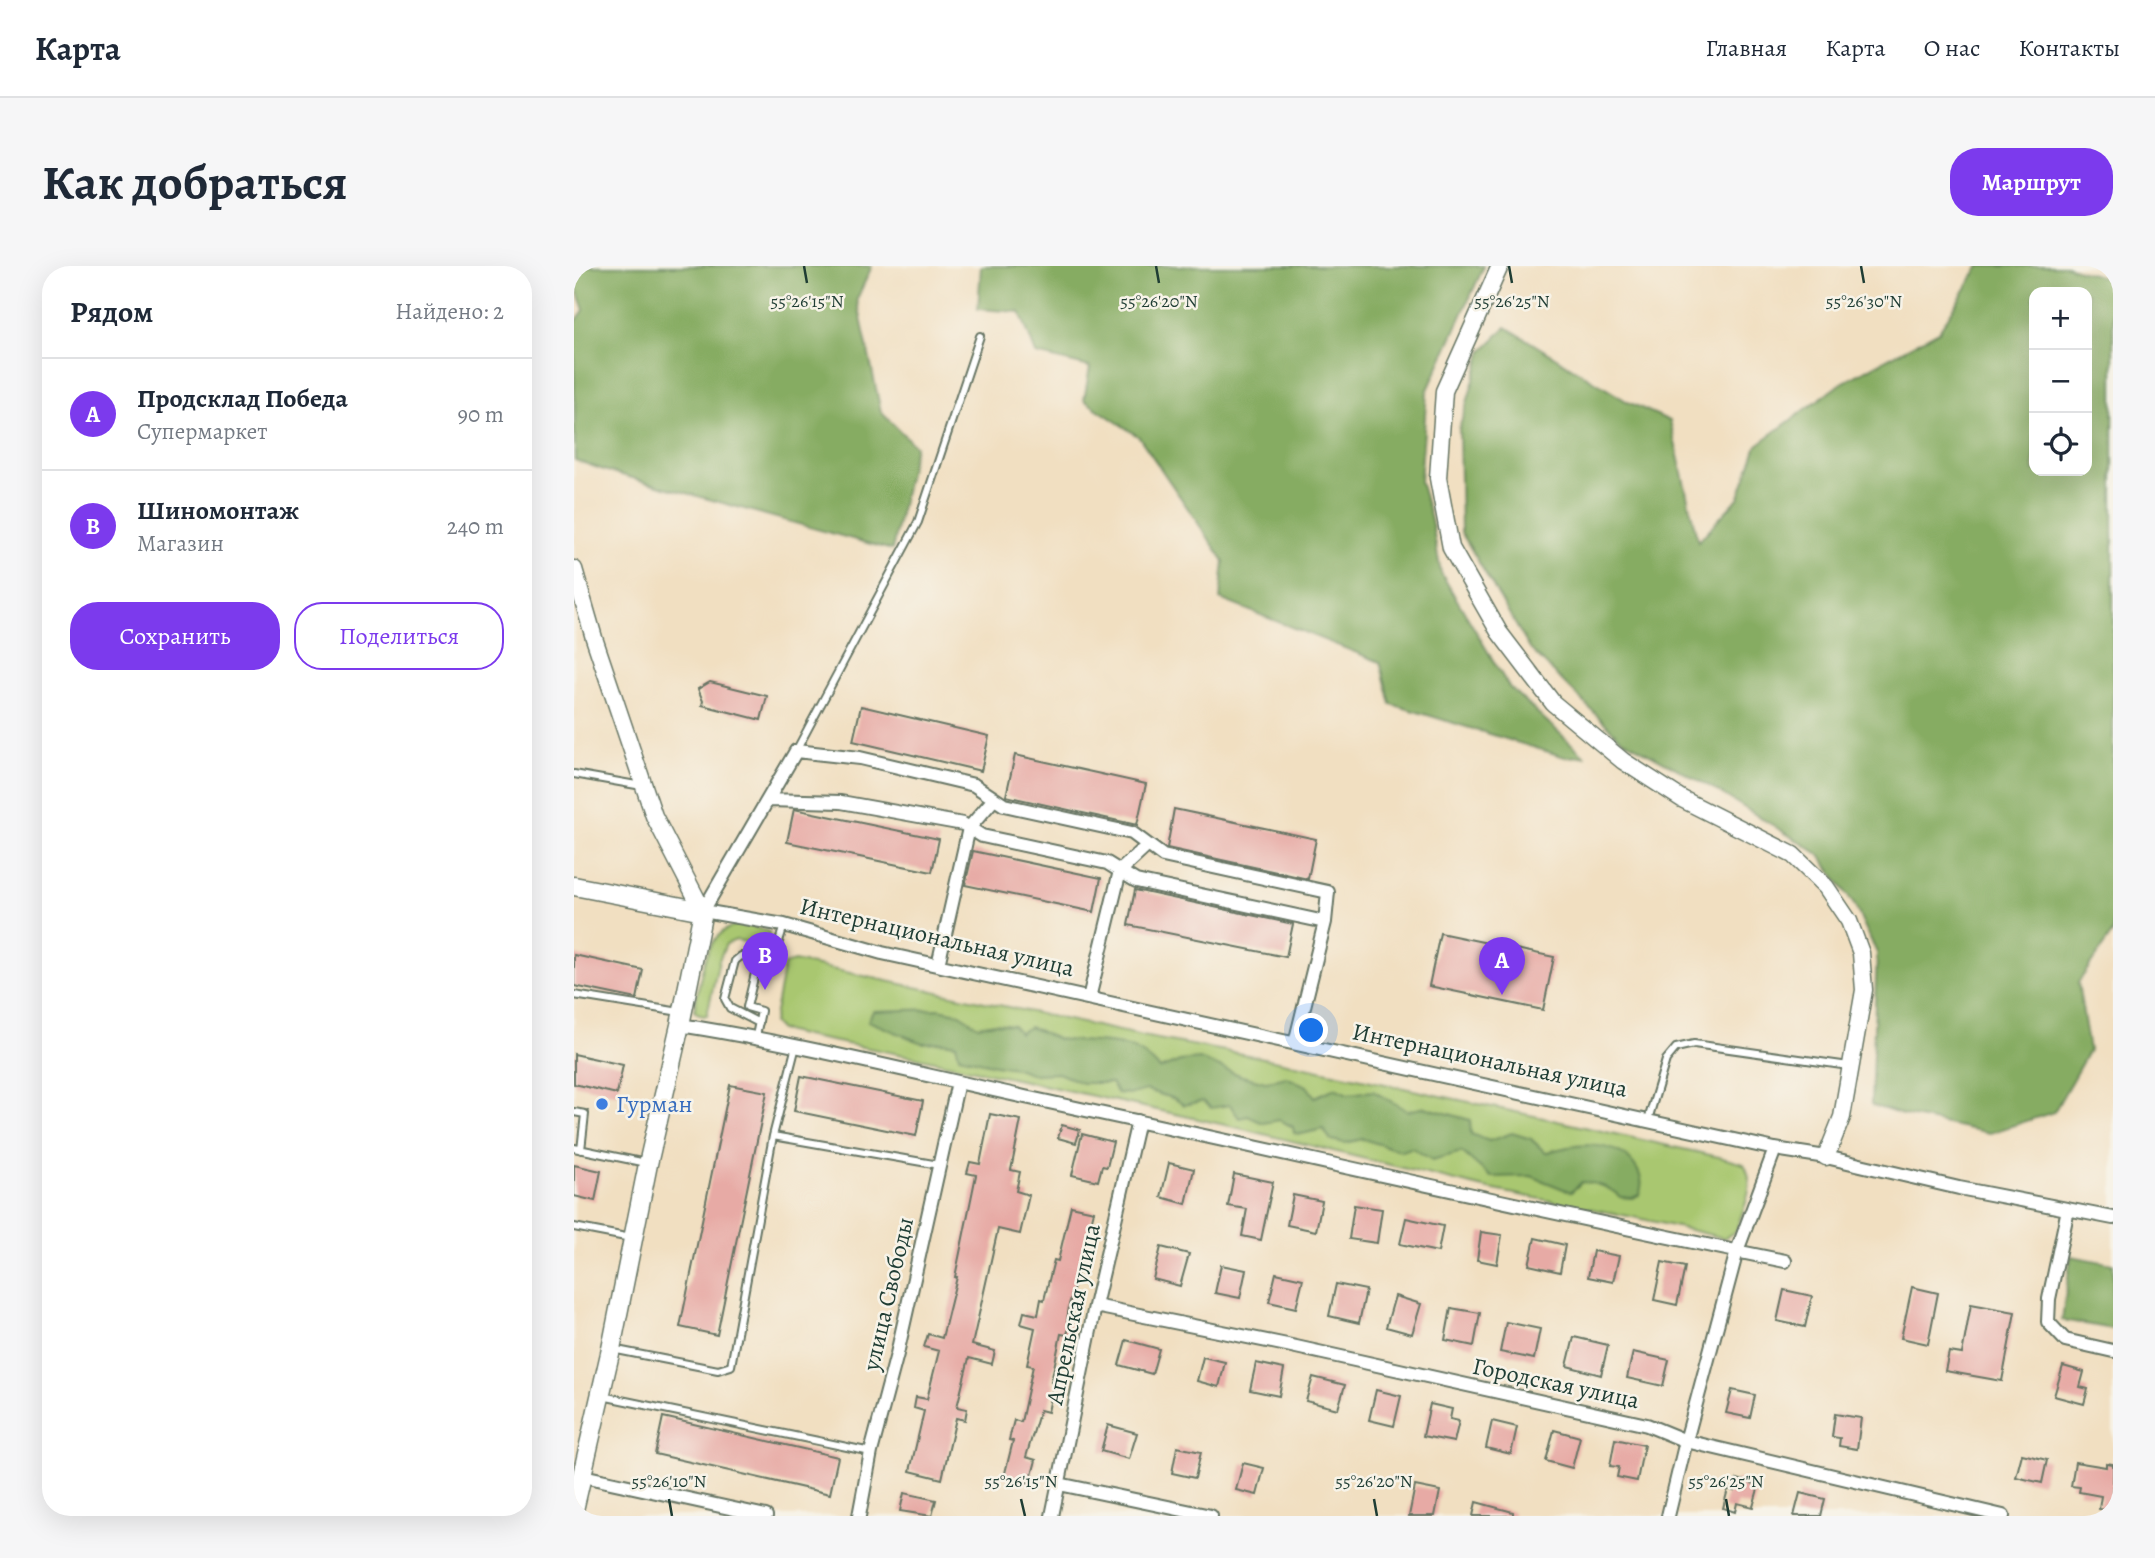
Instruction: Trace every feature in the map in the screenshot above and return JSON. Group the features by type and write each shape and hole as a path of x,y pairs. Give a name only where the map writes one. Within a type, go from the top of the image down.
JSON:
{"main road":[{"name":"Интернациональная улица","path":"574,886 703,911"},
{"path":"574,1510 611,1349 632,1238 703,911"}],"street":[{"path":"1500,266 1444,391 1438,478 1451,548 1499,632 1553,702 1622,761 1682,799 1793,855 1826,887 1849,921 1861,953 1864,990 1842,1117 1826,1157"},
{"path":"574,569 594,638 654,816 703,911"},
{"path":"703,911 796,751 860,758 974,785 1004,805 1132,832 1163,856 1328,891 1325,922 1295,1043"},
{"path":"938,965 969,828 994,799"},
{"path":"768,800 841,802 963,824 982,836 1107,863 1136,881 1325,922"},
{"path":"1089,998 1120,871 1149,845"},
{"name":"Интернациональная улица","path":"703,911 784,925 882,953 1775,1149 1826,1157 1959,1188 2113,1218"},
{"path":"681,1018 958,1082 1786,1261"},
{"name":"улица Свободы","path":"859,1516 871,1452 900,1340 958,1082"},
{"name":"Апрельская улица","path":"1052,1516 1095,1306 1138,1121"},
{"path":"1668,1516 1685,1441 1737,1251 1775,1149"},
{"path":"2068,1209 2049,1299 2048,1322 2064,1340 2113,1351"},
{"name":"Городская улица","path":"1095,1306 1287,1345 1647,1425 1685,1441 2003,1516"},
{"path":"583,1476 766,1516"},
{"path":"1059,1483 1211,1516"}],"lane":[{"path":"796,751 918,522 980,336"},
{"path":"574,774 644,787"},
{"path":"756,1036 761,1012 747,1007 756,969 770,971 784,925"},
{"path":"759,1023 730,1008 725,999 735,961 741,956 774,961"},
{"path":"574,995 681,1018"},
{"path":"611,1349 718,1370 731,1366 773,1136 796,1044"},
{"path":"1648,1120 1666,1060 1676,1048 1694,1044 1851,1066"},
{"path":"574,1112 585,1114 578,1149 648,1164"},
{"path":"773,1136 939,1166"},
{"path":"574,1227 632,1238"},
{"path":"600,1395 871,1452"}],"green space":[{"path":"574,266 872,266 857,299 881,412 915,446 892,550 575,460 574,324 584,310 574,282"},
{"path":"981,266 1484,266 1427,392 1420,481 1431,519 1441,573 1509,687 1585,756 1565,757 1391,704 1380,662 1220,599 1224,561 1139,437 1084,400 1090,367 1036,354 1020,312 978,309"},
{"path":"1980,266 2066,266 2113,280 2113,932 2078,983 2089,1050 2054,1112 1990,1133 1903,1115 1871,1105 1877,953 1855,906 1819,854 1711,787 1620,738 1530,649 1461,532 1459,429 1483,350 1506,327 1628,402 1670,421 1698,542 1739,497 1757,445 1840,384 1939,331"},
{"path":"743,923 769,932 770,940 766,946 736,940 726,944 719,960 707,1015 703,1016 694,1011 702,970 711,945 729,928"},
{"path":"794,961 1152,1038 1259,1057 1719,1157 1744,1164 1748,1172 1748,1197 1736,1231 1724,1238 1484,1188 1239,1128 780,1030 773,1023 784,965"},
{"path":"939,1009 958,1013 978,1026 995,1023 1013,1025 1019,1033 1029,1027 1059,1039 1125,1046 1148,1058 1160,1069 1180,1061 1200,1059 1242,1076 1266,1082 1286,1077 1307,1086 1315,1097 1335,1088 1348,1094 1373,1091 1408,1111 1425,1107 1470,1120 1471,1134 1489,1141 1512,1133 1531,1139 1546,1153 1582,1145 1608,1148 1629,1159 1637,1169 1641,1182 1639,1195 1632,1198 1620,1197 1607,1188 1592,1183 1582,1182 1571,1192 1531,1176 1491,1177 1462,1152 1432,1160 1412,1148 1401,1151 1363,1139 1345,1143 1331,1140 1323,1129 1294,1133 1293,1127 1280,1120 1263,1123 1248,1116 1239,1118 1230,1105 1211,1108 1203,1101 1184,1105 1175,1099 1146,1090 1132,1094 1117,1093 1111,1083 1082,1083 1058,1073 1033,1074 959,1056 956,1044 922,1043 868,1021 873,1011"},
{"path":"2071,1256 2113,1264 2113,1329 2062,1320"}],"building":[{"path":"710,682 767,696 761,720 702,705 698,689"},
{"path":"861,706 989,736 981,771 853,741"},
{"path":"1015,755 1146,784 1137,825 1006,796"},
{"path":"794,809 939,839 932,872 787,842"},
{"path":"1174,809 1316,839 1308,879 1167,848"},
{"path":"973,851 1101,878 1094,912 965,885"},
{"path":"1135,890 1293,924 1286,957 1128,925"},
{"path":"1440,933 1554,957 1543,1010 1429,986"},
{"path":"574,955 643,970 637,999 574,986"},
{"path":"574,1054 623,1065 617,1094 574,1084"},
{"path":"801,1076 923,1101 916,1136 794,1111"},
{"path":"730,1085 767,1092 717,1335 680,1327"},
{"path":"990,1114 1021,1120 1011,1170 1020,1172 1016,1191 1029,1195 1020,1234 998,1229 972,1345 995,1351 992,1364 969,1358 957,1407 967,1409 965,1420 956,1418 942,1479 910,1471 924,1411 914,1408 916,1397 927,1399 939,1351 924,1347 928,1334 942,1338 957,1277 976,1175 967,1173 970,1162 980,1164"},
{"path":"1062,1125 1080,1130 1076,1143 1058,1138"},
{"path":"1082,1134 1113,1142 1107,1167 1102,1166 1098,1181 1072,1175"},
{"path":"1169,1163 1194,1169 1186,1204 1161,1197"},
{"path":"574,1165 601,1171 595,1201 574,1196"},
{"path":"1234,1174 1273,1182 1261,1240 1242,1236 1247,1209 1228,1206"},
{"path":"1293,1195 1322,1201 1316,1231 1287,1225"},
{"path":"1354,1205 1382,1209 1377,1243 1349,1239"},
{"path":"1071,1206 1094,1211 1069,1305 1067,1322 1070,1322 1067,1335 1061,1334 1048,1412 1040,1410 1026,1457 1036,1460 1030,1483 1004,1477 1013,1441 1009,1440 1014,1420 1021,1422 1033,1366 1027,1365 1035,1328 1021,1324 1024,1312 1038,1315 1054,1260 1058,1261"},
{"path":"1406,1218 1443,1226 1438,1252 1400,1244"},
{"path":"1481,1232 1502,1235 1497,1264 1477,1260"},
{"path":"1535,1238 1565,1245 1560,1272 1529,1265"},
{"path":"1161,1247 1189,1254 1180,1286 1153,1279"},
{"path":"1593,1251 1619,1256 1613,1282 1588,1277"},
{"path":"1662,1262 1685,1267 1677,1305 1654,1300"},
{"path":"1221,1265 1246,1270 1240,1298 1215,1293"},
{"path":"1276,1273 1303,1279 1296,1308 1269,1302"},
{"path":"1336,1284 1366,1290 1359,1323 1329,1316"},
{"path":"1912,1287 1938,1293 1928,1344 1901,1338"},
{"path":"1784,1290 1812,1296 1805,1327 1777,1321"},
{"path":"1395,1296 1421,1304 1412,1334 1386,1327"},
{"path":"1971,1304 2015,1312 2002,1381 1945,1371 1949,1352 1962,1354"},
{"path":"1451,1308 1480,1313 1474,1346 1445,1340"},
{"path":"1506,1322 1540,1329 1534,1359 1500,1352"},
{"path":"1574,1337 1608,1345 1601,1375 1567,1366"},
{"path":"1126,1340 1159,1349 1152,1374 1119,1365"},
{"path":"1633,1352 1669,1360 1663,1386 1627,1378"},
{"path":"1203,1357 1225,1362 1219,1387 1197,1381"},
{"path":"1256,1363 1284,1369 1279,1396 1250,1390"},
{"path":"2063,1366 2084,1372 2080,1387 2088,1389 2084,1404 2054,1396"},
{"path":"1313,1377 1345,1385 1338,1409 1306,1401"},
{"path":"1376,1390 1401,1396 1394,1426 1369,1420"},
{"path":"1732,1390 1755,1395 1750,1418 1726,1413"},
{"path":"1430,1404 1452,1409 1450,1419 1459,1421 1454,1442 1423,1436"},
{"path":"1835,1414 1861,1418 1857,1449 1839,1446 1840,1438 1832,1437"},
{"path":"663,1417 838,1457 830,1494 655,1454"},
{"path":"1492,1421 1517,1427 1511,1454 1486,1448"},
{"path":"1108,1425 1137,1433 1129,1459 1101,1451"},
{"path":"1554,1430 1580,1437 1572,1468 1546,1461"},
{"path":"1615,1439 1644,1445 1637,1481 1617,1477 1619,1467 1610,1466"},
{"path":"1177,1447 1201,1452 1195,1478 1172,1473"},
{"path":"2022,1454 2047,1460 2042,1483 2016,1477"},
{"path":"2075,1462 2106,1467 2106,1463 2113,1464 2113,1511 2099,1509 2101,1496 2079,1492 2080,1487 2071,1486"},
{"path":"1243,1463 1264,1468 1257,1495 1236,1490"},
{"path":"1737,1479 1759,1485 1753,1507 1737,1503 1735,1512 1723,1508 1728,1489 1734,1491"},
{"path":"1415,1486 1440,1491 1435,1516 1409,1516"},
{"path":"904,1493 936,1500 932,1516 900,1511"},
{"path":"1800,1493 1825,1499 1821,1516 1794,1516"},
{"path":"1476,1502 1513,1512 1513,1516 1473,1516"}],"place":[{"name":"Шиномонтаж","path":"765,990"},
{"name":"Продсклад Победа","path":"1502,995"},
{"name":"Гурман","path":"602,1104"}]}
